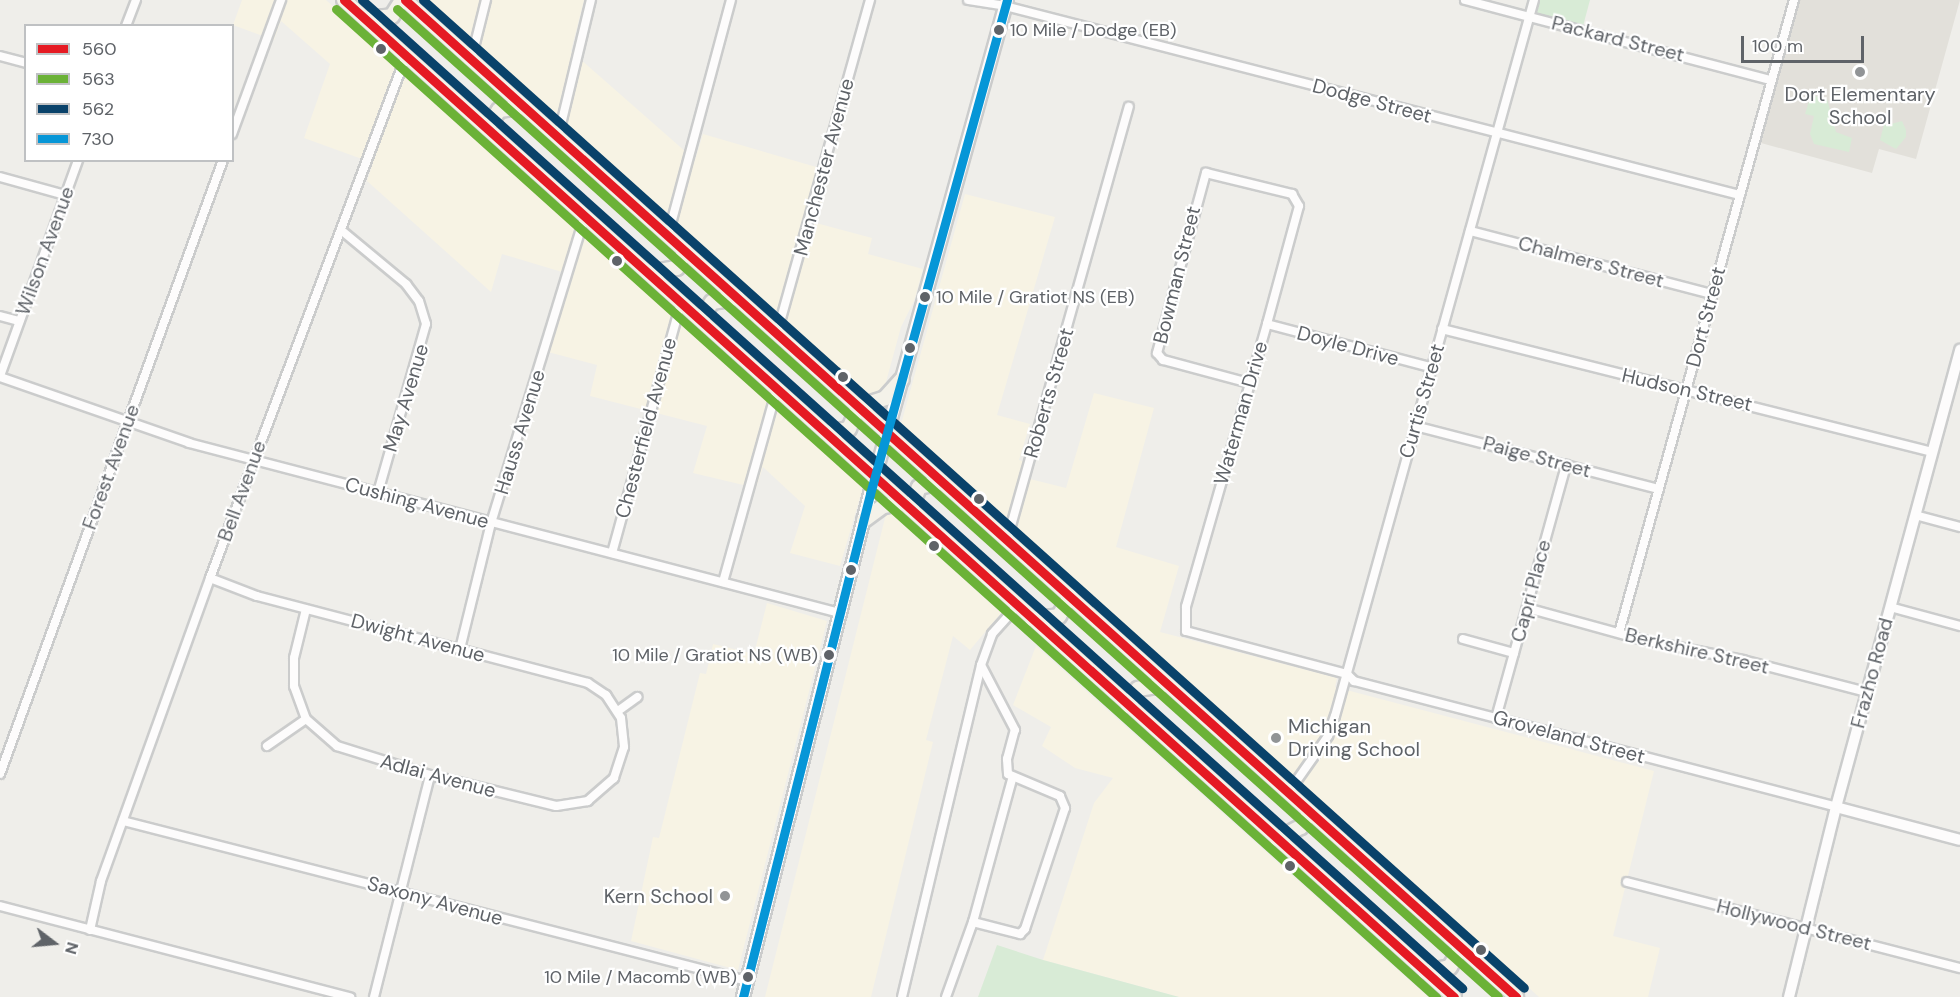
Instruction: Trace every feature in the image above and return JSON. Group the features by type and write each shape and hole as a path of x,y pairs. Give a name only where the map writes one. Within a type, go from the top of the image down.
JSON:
{"main road":[{"path":"344,0 1454,997"},
{"path":"365,19 392,16 404,0 1516,997"},
{"path":"743,997 875,477 1006,3"},
{"path":"487,128 499,110 525,107"},
{"path":"648,273 677,268 685,251"},
{"path":"701,320 712,302 738,298"},
{"path":"858,406 885,398 902,379"},
{"path":"826,433 849,429 858,406"},
{"path":"907,506 919,488 942,482"},
{"path":"864,520 883,506 907,506"},
{"path":"1032,619 1059,616 1070,596"},
{"path":"1128,706 1138,689 1168,684"},
{"path":"1277,839 1301,827 1310,812"},
{"path":"1425,972 1450,967 1461,947"}],"street":[{"path":"127,24 136,0"},
{"path":"234,129 281,0"},
{"path":"471,60 486,0"},
{"path":"558,137 591,0"},
{"path":"668,235 731,0"},
{"name":"Manchester Avenue","path":"777,333 870,0"},
{"name":"Dodge Street","path":"968,0 1006,3 1497,134 1740,195"},
{"name":"Packard Street","path":"1465,0 1772,80"},
{"name":"Curtis Street","path":"1288,793 1328,736 1534,0"},
{"name":"Dort Street","path":"1619,633 1794,0"},
{"path":"0,56 24,62"},
{"name":"Bell Avenue","path":"90,930 101,881 210,578 406,56"},
{"name":"Roberts Street","path":"1007,540 1129,107"},
{"name":"Wilson Avenue","path":"0,376 77,162"},
{"name":"Forest Avenue","path":"0,774 222,162"},
{"name":"Bowman Street","path":"1249,383 1163,360 1157,350 1206,172 1292,194 1297,200"},
{"path":"0,177 65,195"},
{"name":"Waterman Drive","path":"1183,627 1297,214 1297,200"},
{"name":"Hauss Avenue","path":"460,649 491,524 585,216"},
{"name":"May Avenue","path":"341,230 406,284 419,301 426,324 378,492"},
{"name":"Chalmers Street","path":"1470,231 1712,294"},
{"name":"Chesterfield Avenue","path":"612,553 681,302"},
{"path":"0,316 19,321"},
{"name":"Doyle Drive","path":"1267,324 1430,367"},
{"name":"Hudson Street","path":"1442,329 1673,389 1686,388 1932,452"},
{"name":"Frazho Road","path":"1790,997 1836,807 1932,452 1956,380 1960,350"},
{"name":"Cushing Avenue","path":"0,376 189,443 491,524 840,613"},
{"path":"723,582 777,388"},
{"name":"Paige Street","path":"1414,426 1659,489"},
{"name":"Capri Place","path":"1496,718 1566,465"},
{"path":"1916,515 1960,526"},
{"name":"Dwight Avenue","path":"210,578 306,609 588,683 606,695 618,711"},
{"path":"902,997 981,665 992,634 1017,606"},
{"path":"1890,607 1960,626"},
{"name":"Berkshire Street","path":"1527,608 1619,633 1867,692"},
{"name":"Adlai Avenue","path":"306,609 292,667 295,692 306,719 319,734 337,746 430,775 549,805 584,803 604,790 621,764 624,732 618,711"},
{"name":"Groveland Street","path":"1183,627 1192,634 1347,674 1354,681 1960,840"},
{"path":"1463,639 1514,653"},
{"path":"946,997 973,922 1012,779 1007,759 1015,730 981,665"},
{"path":"618,711 638,697"},
{"path":"267,746 306,719"},
{"path":"374,997 430,775"},
{"path":"973,922 1020,933 1025,929 1065,807 1060,796 1012,779"},
{"name":"Saxony Avenue","path":"123,821 747,981"},
{"name":"Hollywood Street","path":"1628,882 1960,968"},
{"path":"0,906 350,997"}],"shaded area":[{"path":"242,0 326,0 856,475 863,487 840,566 790,553 805,506 763,467 756,488 693,473 707,426 590,396 597,365 548,352 572,275 502,254 491,292 367,181 373,163 304,138 330,64 281,21 274,40 233,24"},
{"path":"420,0 584,0 571,51 695,160 703,134 830,171 816,223 872,238 868,254 923,269 914,301 901,327 883,393 863,398"},
{"name":"Dort Elementary School","path":"1799,0 1960,0 1916,159 1879,149 1872,173 1761,143"},
{"path":"965,194 1055,217 997,415 1030,424 1019,460 1034,464 1030,479 1066,488 1094,393 1154,408 1116,547 1179,566 1160,632 1337,678 1335,687 1654,771 1613,936 1660,948 1648,997 1539,997 901,424"},
{"path":"887,510 1001,613 970,650 953,636 926,740 933,742 871,997 765,997"},
{"path":"767,603 827,621 738,970 631,941 653,837 659,838 700,673 706,674 713,644 754,654"},
{"path":"1036,646 1428,997 1179,997 1043,960 1094,803 1113,778 1075,768 1042,746 1051,727 1013,705"}],"green space":[{"path":"1539,0 1590,0 1583,26 1536,13"},
{"path":"1811,95 1827,99 1836,132 1852,138 1849,152 1814,144 1810,134 1814,116 1805,114"},
{"path":"1885,121 1891,124 1902,121 1906,130 1906,137 1896,149 1880,140"},
{"path":"997,945 1043,960 1179,997 978,997"}],"transit line":[{"name":"560","path":"344,0 1454,997"},
{"name":"562","path":"362,0 1462,988"},
{"name":"560","path":"405,0 1516,997"},
{"name":"562","path":"423,0 1524,988"},
{"name":"730","path":"743,997 870,494 1007,0"},
{"name":"563","path":"336,9 1436,997"},
{"name":"563","path":"397,9 1498,997"}],"place":[{"name":"10 Mile / Dodge (EB)","path":"999,30"},
{"name":"Dort Elementary School","path":"1860,72"},
{"name":"10 Mile / Gratiot NS (EB)","path":"925,297"},
{"name":"10 Mile / Gratiot NS (WB)","path":"829,655"},
{"name":"Michigan Driving School","path":"1276,738"},
{"name":"Kern School","path":"725,896"},
{"name":"10 Mile / Macomb (WB)","path":"748,977"}]}
